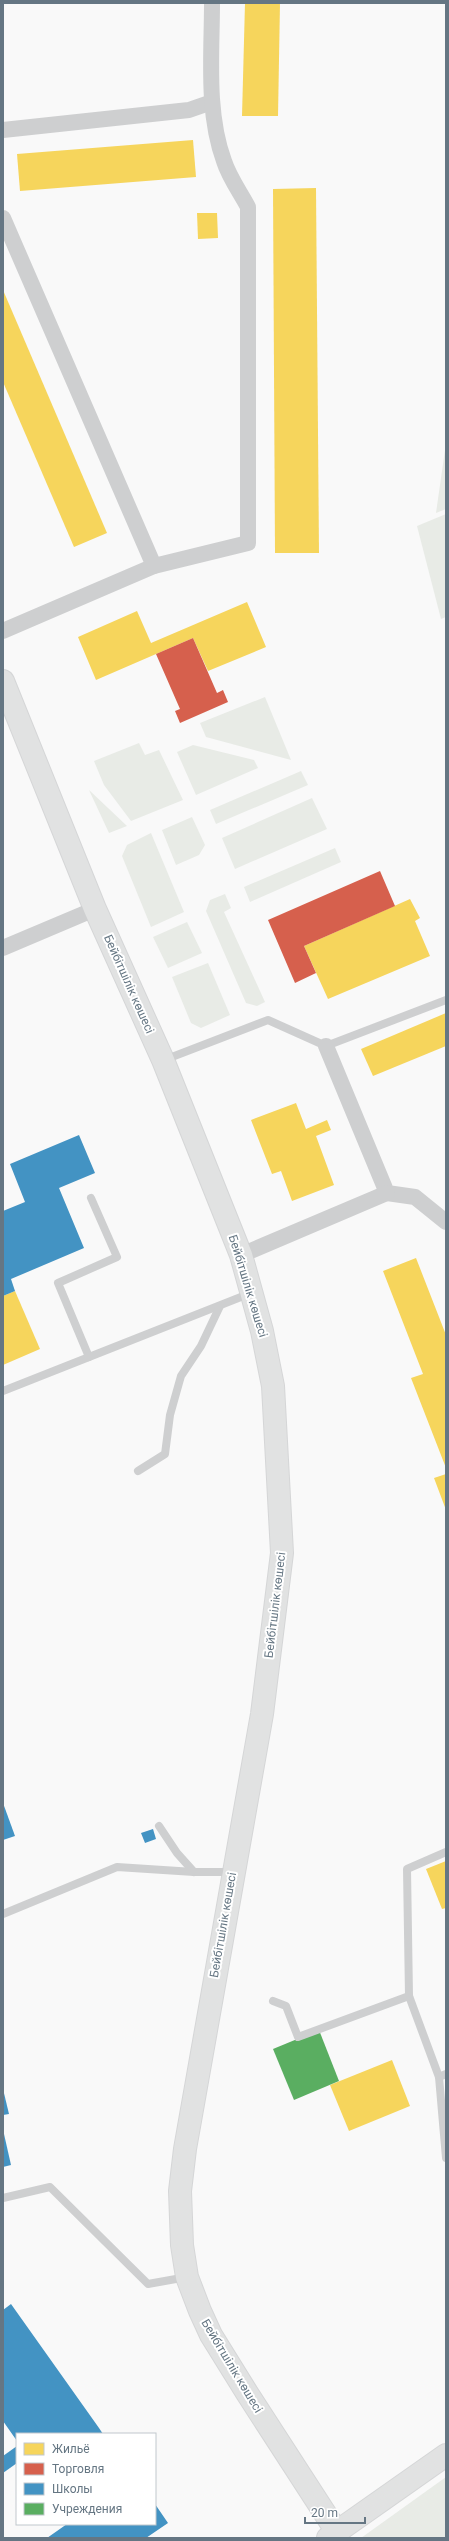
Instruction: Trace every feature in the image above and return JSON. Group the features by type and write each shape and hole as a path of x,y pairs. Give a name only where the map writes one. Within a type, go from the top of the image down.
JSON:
{"street":[{"path":"3,631 154,566 248,543 248,207 224,161 212,102 212,3"},
{"path":"3,130 189,110 212,102"},
{"path":"3,218 154,566"},
{"name":"Бейбітшілік көшесі","path":"3,681 95,909 163,1060 241,1255 262,1331 273,1386 282,1553 262,1714 185,2149 180,2191 182,2245 187,2277 211,2335 333,2535"},
{"path":"3,948 95,909"},
{"path":"326,1046 387,1193"},
{"path":"241,1255 387,1193 415,1197 446,1222"},
{"path":"333,2535 446,2455"}],"lane":[{"path":"163,1060 268,1020 326,1046 446,1000"},
{"path":"89,1357 58,1283 117,1258 91,1198"},
{"path":"3,1392 252,1293"},
{"path":"138,1471 165,1454 170,1415 181,1376 201,1346 220,1306"},
{"path":"159,1826 177,1853 194,1872"},
{"path":"446,1852 407,1869 409,1996 442,2076 446,2158"},
{"path":"3,1914 117,1867 194,1872 233,1872"},
{"path":"273,2001 286,2006 298,2037 409,1996"},
{"path":"3,2198 50,2187 148,2284 187,2277"}],"shaded area":[{"path":"445,450 446,509 436,513"},
{"path":"446,514 446,617 441,619 417,526"},
{"path":"265,697 291,760 206,737 200,723"},
{"path":"139,743 145,755 159,750 183,800 131,821 104,785 94,761"},
{"path":"193,745 254,760 258,768 196,795 177,752"},
{"path":"301,771 308,785 216,824 210,810"},
{"path":"89,790 127,826 109,833"},
{"path":"312,798 327,829 235,869 222,838"},
{"path":"192,817 205,845 199,855 176,865 162,830"},
{"path":"151,833 184,912 151,927 122,856 127,845"},
{"path":"335,848 341,862 250,902 244,887"},
{"path":"225,894 231,908 224,912 265,1002 257,1006 246,1003 206,911 210,900"},
{"path":"187,922 202,953 168,968 153,937"},
{"path":"208,963 230,1015 201,1028 191,1023 172,977"},
{"path":"446,2477 446,2538 361,2538"}],"building: Жильё":[{"path":"245,3 280,3 278,116 242,116"},
{"path":"193,140 196,177 20,191 17,154"},
{"path":"316,188 319,553 275,553 273,189"},
{"path":"197,213 217,213 218,238 198,239"},
{"path":"3,290 107,533 74,547 3,382"},
{"path":"247,602 266,647 208,671 193,638 96,680 78,637 137,611 151,643"},
{"path":"410,899 420,918 415,921 430,956 328,999 304,946"},
{"path":"446,1013 446,1046 373,1076 361,1049"},
{"path":"296,1103 306,1129 327,1120 331,1130 316,1136 334,1185 292,1201 281,1171 272,1174 251,1120"},
{"path":"416,1258 446,1335 446,1468 411,1378 423,1374 383,1271"},
{"path":"15,1291 40,1349 3,1365 3,1296"},
{"path":"446,1474 446,1510 434,1478"},
{"path":"446,1861 446,1908 442,1909 426,1869"},
{"path":"392,2060 410,2106 349,2131 330,2085"}],"building: Торговля":[{"path":"193,638 217,693 223,690 228,702 180,723 175,711 180,709 156,654"},
{"path":"380,871 395,906 304,946 316,973 295,983 268,920"}],"building: Школы":[{"path":"79,1135 95,1173 59,1188 84,1248 11,1279 15,1291 3,1296 3,1211 25,1202 10,1164"},
{"path":"3,1803 15,1836 3,1840"},
{"path":"153,1829 156,1839 145,1843 141,1833"},
{"path":"3,2089 9,2114 3,2115"},
{"path":"4,2134 11,2165 3,2167 3,2135"},
{"path":"11,2304 102,2433 16,2433 16,2440 3,2421 3,2310"},
{"path":"16,2447 16,2464 3,2473 3,2456"},
{"path":"156,2505 168,2523 146,2538 47,2538 66,2525 156,2525"}],"building: Учреждения":[{"path":"319,2030 339,2081 294,2100 273,2049"}]}
